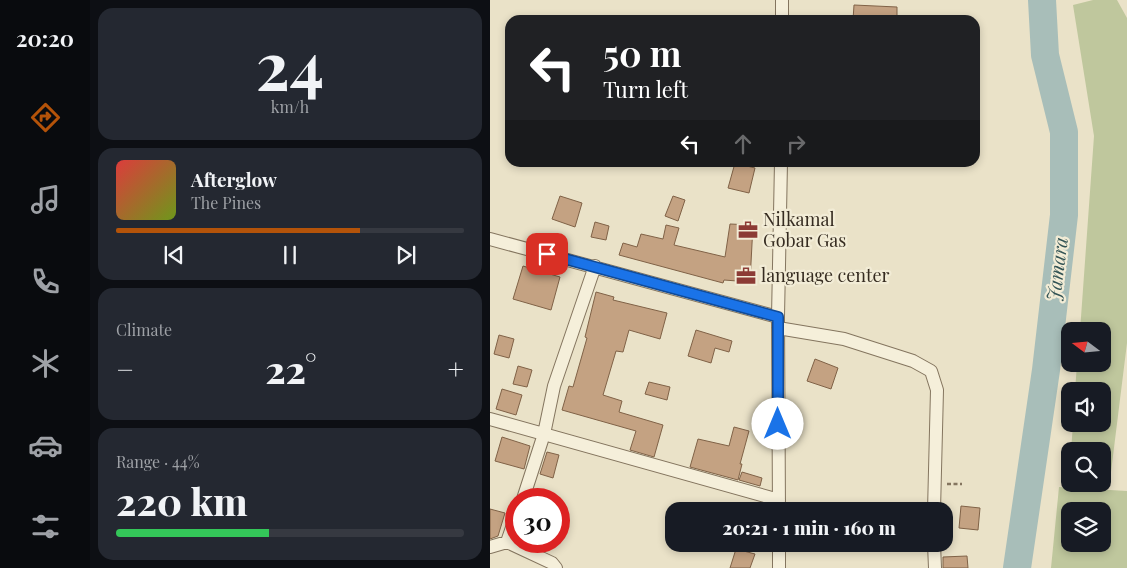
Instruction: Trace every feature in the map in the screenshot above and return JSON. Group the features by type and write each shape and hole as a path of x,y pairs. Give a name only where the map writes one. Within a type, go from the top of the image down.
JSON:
{"street":[{"path":"782,0 782,15"},
{"path":"779,502 778,323 781,167"},
{"path":"490,239 595,266 778,323 844,338 913,361 931,371 937,390 934,502"},
{"path":"526,488 544,434 554,386 595,266"},
{"path":"490,418 766,502"},
{"path":"490,547 505,543"},
{"path":"779,552 779,568"},
{"path":"934,552 935,568"},
{"path":"531,553 552,563 556,568"}],"green space":[{"path":"1093,0 1117,0 1127,18 1127,343 1111,472 1111,442 1072,442 1072,432 1111,432 1111,382 1076,382 1076,372 1111,372 1111,322 1081,322 1094,136 1073,5"},
{"path":"1059,487 1061,487 1061,492 1127,491 1127,568 1051,568"}],"building":[{"path":"854,5 897,7 897,15 853,15"},
{"path":"734,167 755,168 749,193 728,188"},
{"path":"560,196 582,203 575,227 552,219"},
{"path":"673,196 685,200 678,221 665,216"},
{"path":"595,222 609,226 606,240 591,237"},
{"path":"730,224 753,225 750,282 724,280 723,283 619,255 623,243 637,247 641,234 663,239 666,225 679,228 674,245 725,257"},
{"path":"523,266 560,277 551,310 513,299"},
{"path":"596,292 614,297 613,300 667,313 660,339 629,330 623,352 616,351 603,395 622,401 619,412 663,425 654,457 630,450 636,431 562,410 569,386 573,387 587,338 585,337"},
{"path":"696,330 732,341 729,352 715,348 711,363 688,356"},
{"path":"499,335 514,339 509,358 494,354"},
{"path":"815,359 838,368 831,389 807,381"},
{"path":"518,366 532,370 527,387 513,384"},
{"path":"649,382 670,387 667,400 645,394"},
{"path":"502,389 522,395 516,415 496,409"},
{"path":"734,427 749,431 740,464 742,464 738,480 690,467 698,439 729,446"},
{"path":"502,437 530,446 524,469 495,461"},
{"path":"547,452 559,455 553,478 540,474"},
{"path":"742,472 762,478 760,486 739,480"},
{"path":"961,506 980,508 978,530 959,528"},
{"path":"490,509 505,513 498,536 490,539"},
{"path":"735,552 755,554 750,568 730,568"},
{"path":"967,556 968,568 943,568 943,557"}],"waterway":[{"name":"Jamara","path":"1017,568 1046,370 1064,215 1064,132 1045,55 1042,0"}],"place":[{"name":"Nilkamal Gobar Gas","path":"748,230"},
{"name":"language center","path":"746,276"}],"route":[{"path":"547,254 778,317 778,424"}]}
